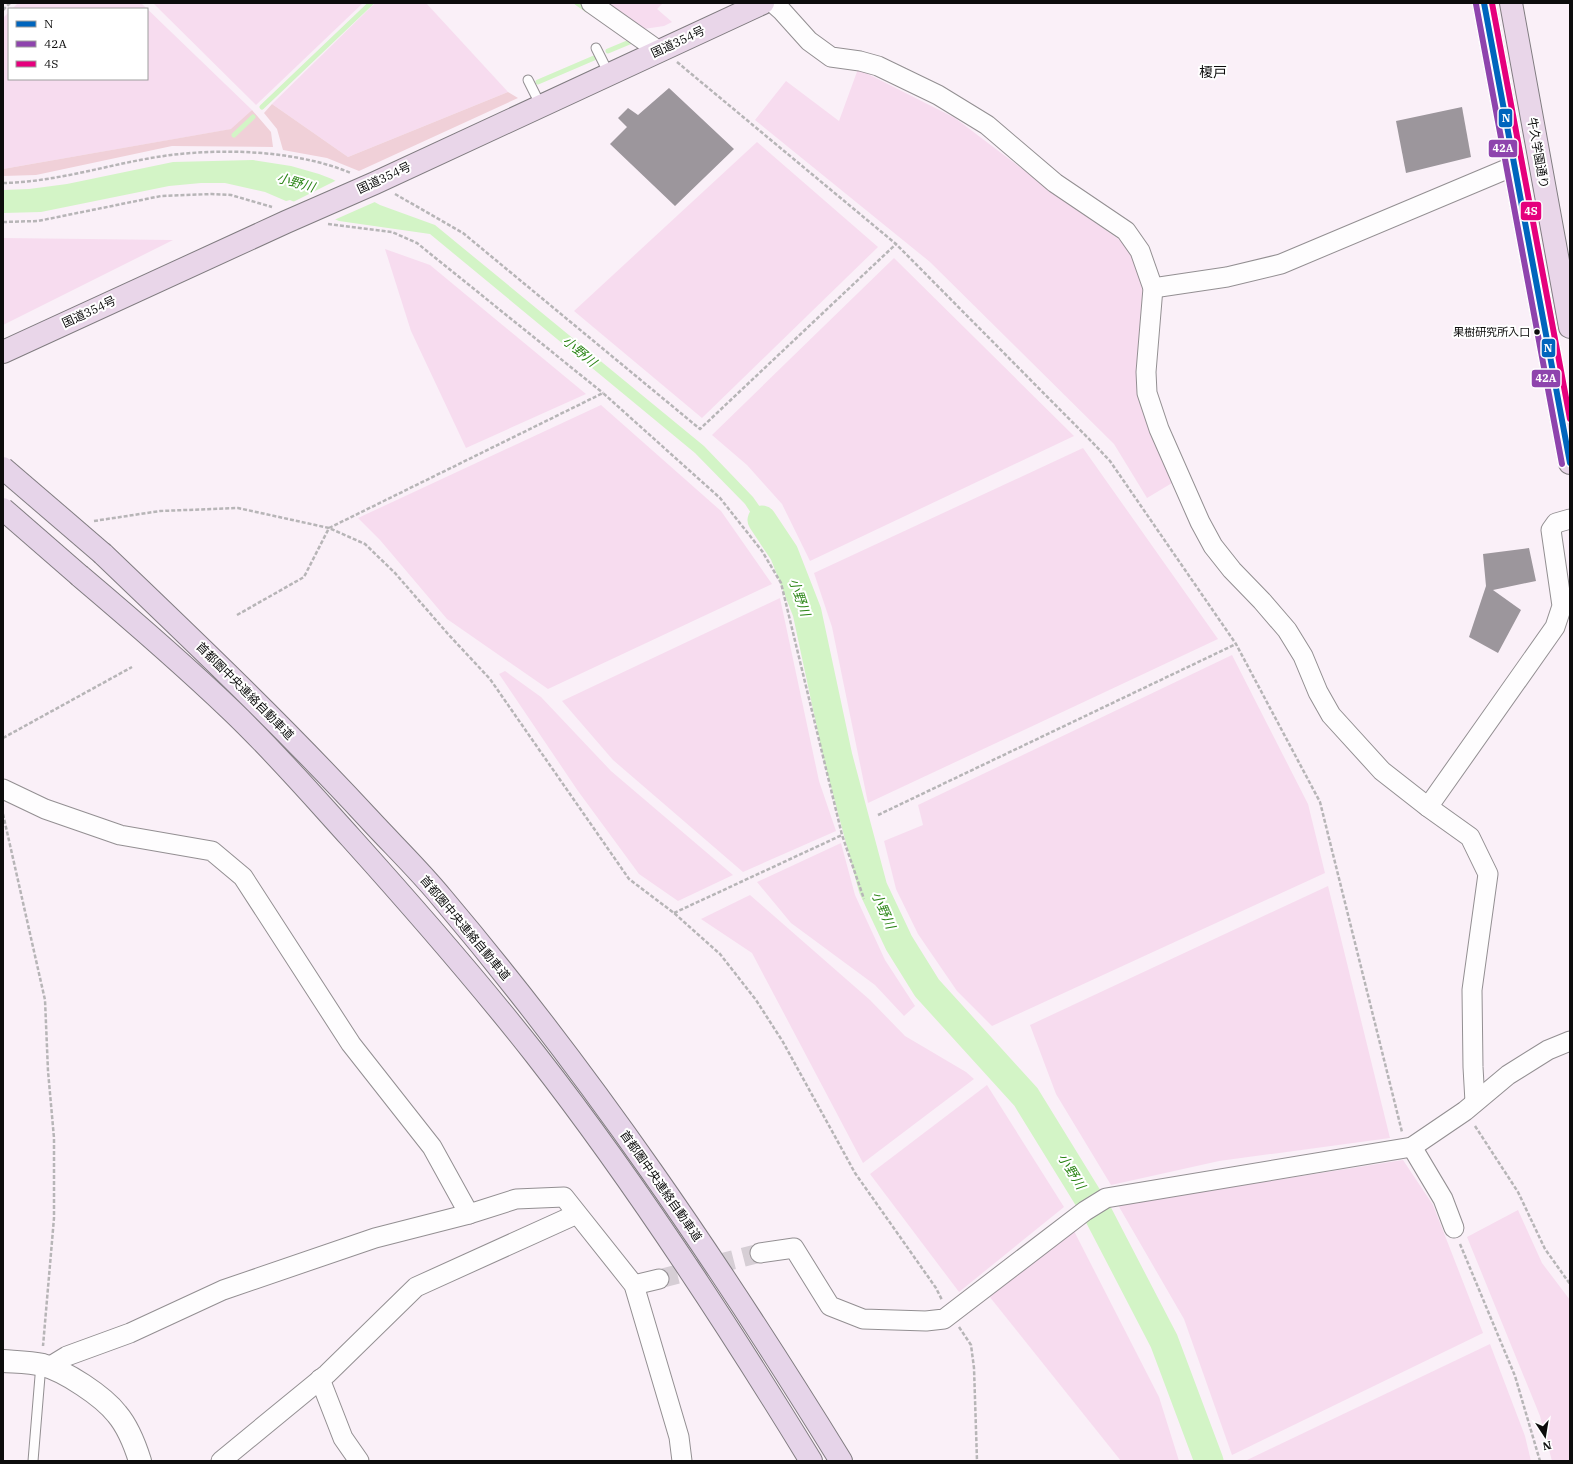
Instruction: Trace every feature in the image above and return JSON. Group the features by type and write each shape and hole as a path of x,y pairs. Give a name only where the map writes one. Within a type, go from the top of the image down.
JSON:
{"highway":[{"name":"国道354号","path":"3,352 286,222 317,217 368,186 659,50 764,3"},
{"path":"1484,3 1570,463"},
{"name":"牛久学園通り","path":"1511,3 1570,327"},
{"name":"首都圏中央連絡自動車道","path":"3,468 103,554 252,696 330,777 446,903 557,1042 642,1158 736,1297 841,1461"},
{"name":"首都圏中央連絡自動車道","path":"3,509 151,636 234,712 420,913 535,1054 621,1171 710,1301 811,1461"}],"street":[{"path":"591,3 659,50"},
{"path":"773,3 809,41 831,57 860,61 878,66 938,95 987,125 1055,183 1126,231 1140,251 1152,288 1146,372 1147,393 1159,429 1200,522 1213,546 1232,570 1287,630 1303,656 1318,692 1331,715 1382,771 1428,807 1470,837 1488,874 1472,990 1472,1067 1470,1106"},
{"path":"1152,288 1227,277 1281,264 1514,166"},
{"path":"1428,807 1554,627 1562,606 1551,530 1556,523 1570,519"},
{"path":"3,789 45,809 120,835 212,851 243,877 351,1044 432,1147 470,1214"},
{"path":"760,1253 794,1248 830,1306 863,1319 926,1321 944,1319 1085,1211 1106,1198 1412,1147 1470,1106 1508,1074 1548,1050 1570,1041"},
{"path":"1412,1147 1443,1199 1454,1228"},
{"path":"45,1366 67,1356 130,1333 223,1290 375,1238 470,1214 516,1199 564,1197 634,1286 679,1437 682,1461"},
{"path":"221,1461 320,1379 416,1287 578,1214"},
{"path":"634,1286 658,1279"},
{"path":"3,1361 45,1366 76,1381 98,1396 118,1414 134,1444 140,1461"},
{"path":"320,1379 343,1438 359,1461"}],"lane":[{"path":"596,48 609,74"},
{"path":"528,80 540,106"},
{"path":"33,1461 45,1366"}],"path":[{"path":"3,10 10,3"},
{"path":"659,50 896,244 1110,461 1236,644 1320,802 1403,1136 1412,1147"},
{"path":"3,183 39,180 171,155 208,152 275,153 332,165 368,186 463,234 700,429 896,244"},
{"path":"3,222 38,220 161,196 212,194 231,195 274,208 286,222"},
{"path":"317,217 392,232 417,242 603,393 720,498 762,551 781,583 842,835 864,899"},
{"path":"237,615 304,577 328,528 603,393"},
{"path":"93,522 160,511 238,508 328,528 365,544 395,573 448,634 490,679 629,879 674,913 720,954 756,1000 783,1042 855,1173 936,1288 949,1315 971,1345 974,1368 976,1461"},
{"path":"878,815 1236,644"},
{"path":"3,738 132,667"},
{"path":"3,814 45,1000 48,1070 54,1138 54,1218 45,1366"},
{"path":"674,913 842,835"},
{"path":"1470,1106 1518,1192 1545,1249 1570,1284"},
{"path":"1454,1228 1515,1376 1540,1461"}],"shaded area":[{"path":"18,3 141,3 146,8 13,8"},
{"path":"153,3 363,3 256,105"},
{"path":"375,3 426,3 508,92 348,157 272,104"},
{"path":"603,3 663,3 657,9 672,22 664,26 644,29"},
{"path":"148,10 252,110 232,129 3,169 3,18 8,13 8,80 148,80"},
{"path":"858,69 955,118 1058,196 1135,251 1143,276 1138,386 1160,456 1172,483 1147,498 1114,444 930,262 755,120 786,81 839,121"},
{"path":"508,92 518,98 359,171 327,158 283,150 277,129 264,113 272,104 348,157"},
{"path":"252,110 271,132 273,147 172,146 36,175 3,176 3,169 231,129"},
{"path":"757,142 878,247 702,418 574,311"},
{"path":"3,238 173,240 3,325"},
{"path":"385,249 430,265 586,394 466,448 411,331"},
{"path":"894,258 1074,436 810,561 782,504 747,465 712,435"},
{"path":"601,405 721,511 772,584 548,689 447,619 380,540 358,518"},
{"path":"1083,448 1218,639 868,803 832,627 814,573"},
{"path":"780,598 819,781 836,831 743,872 613,760 562,701"},
{"path":"1232,655 1308,804 1325,873 992,1026 957,991 918,934 896,889 884,841 923,825 918,805"},
{"path":"505,671 541,697 611,771 733,875 678,901 639,874 578,791 499,674"},
{"path":"841,843 855,895 885,960 915,1006 904,1016 875,985 791,923 757,882"},
{"path":"1328,886 1390,1138 1219,1161 1111,1185 1056,1094 1030,1025"},
{"path":"750,895 870,1000 905,1036 966,1072 974,1079 863,1163 752,953 701,919"},
{"path":"987,1085 1064,1207 959,1292 870,1174"},
{"path":"1403,1160 1433,1205 1483,1333 1232,1455 1184,1319 1118,1205"},
{"path":"1518,1210 1542,1263 1570,1300 1570,1461 1552,1461 1540,1416 1467,1237"},
{"path":"1073,1229 1159,1397 1179,1461 1121,1461 989,1296"},
{"path":"1490,1344 1525,1436 1531,1461 1245,1461"}],"water":[{"path":"253,160 291,166 319,174 332,179 380,205 435,225 704,446 753,497 791,551 778,554 745,504 695,453 430,234 339,221 290,200 286,201 265,192 225,183 201,183 169,186 41,212 3,213 3,190 29,189 67,184 173,162"}],"pier":[{"path":"337,180 377,201 334,220 291,203"}],"building":[{"path":"669,88 734,149 675,206 610,144 627,127 618,118 628,108 638,115"},
{"path":"1462,107 1471,157 1406,173 1396,121"},
{"path":"1529,548 1536,581 1493,590 1521,610 1498,653 1469,637 1486,586 1483,554"}],"waterway":[{"path":"262,107 371,3"},
{"path":"577,3 587,10"},
{"path":"608,51 632,41"},
{"path":"538,82 594,58"},
{"path":"234,135 253,117"},
{"name":"小野川","path":"762,520 784,553 807,612 838,757 873,888 899,943 927,988 1026,1097 1098,1214 1164,1341 1209,1461"}],"tunnel":[{"path":"659,1279 760,1253"}],"transit line":[{"name":"N","path":"1484,3 1570,463"},
{"name":"4S","path":"1492,3 1570,419"},
{"name":"42A","path":"1476,4 1562,464"}],"place":[{"name":"果樹研究所入口","path":"1537,332"}],"district":[{"name":"榎戸","path":"1213,72"}]}
